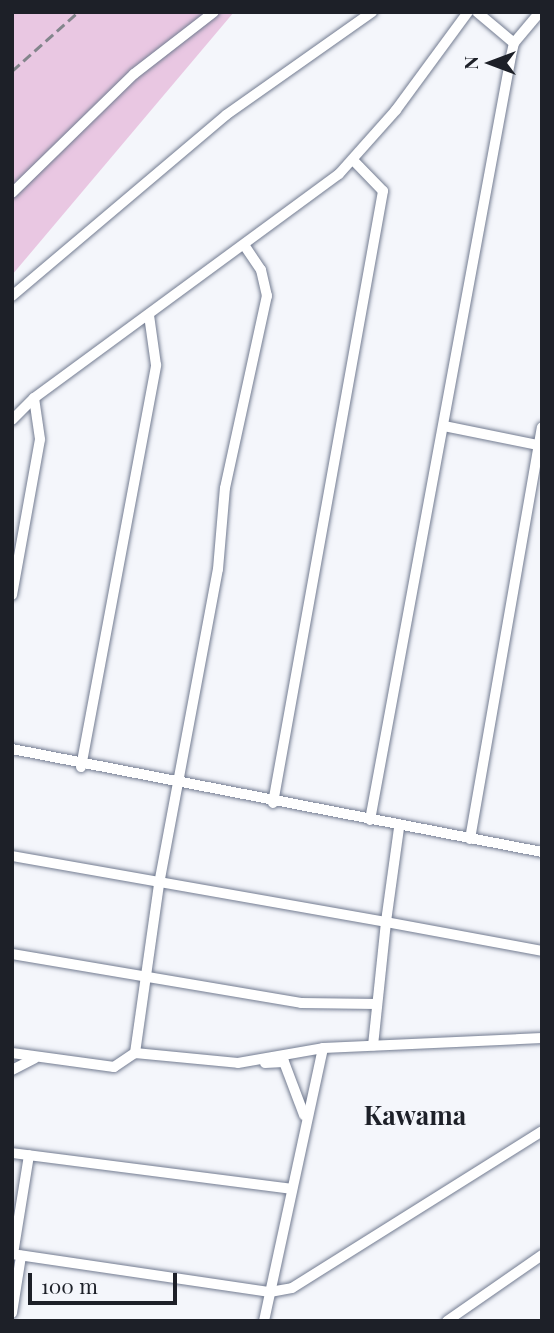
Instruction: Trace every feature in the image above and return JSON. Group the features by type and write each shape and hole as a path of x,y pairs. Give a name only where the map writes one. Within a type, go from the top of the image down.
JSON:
{"street":[{"path":"12,193 134,74 214,12"},
{"path":"12,296 226,115 372,12"},
{"path":"12,421 34,398 246,248 352,160 468,12"},
{"path":"477,12 514,43"},
{"path":"370,820 514,43 540,12"},
{"path":"273,803 383,191 352,160"},
{"path":"135,1053 159,884 218,569 225,488 267,296 261,270 246,248"},
{"path":"80,767 156,365 149,315"},
{"path":"12,595 40,439 34,398"},
{"path":"444,426 540,445"},
{"path":"470,839 542,427"},
{"path":"12,749 80,767 370,820 399,828 542,852"},
{"path":"373,1045 399,828"},
{"path":"12,856 542,951"},
{"path":"12,954 144,979 300,1003 377,1004"},
{"path":"238,1063 323,1048 542,1038"},
{"path":"264,1321 292,1189 304,1116 323,1048"},
{"path":"12,1053 34,1059 114,1067 135,1053 238,1063 284,1062 304,1116"},
{"path":"12,1070 34,1059"},
{"path":"15,1254 270,1292 309,1279 542,1131"},
{"path":"12,1153 292,1189"},
{"path":"12,1312 15,1254 29,1155"},
{"path":"447,1321 542,1255"}],"shaded area":[{"path":"12,12 234,12 12,275"}],"railway":[{"path":"12,71 78,12"}],"district":[{"name":"Kawama","path":"415,1115"}]}
